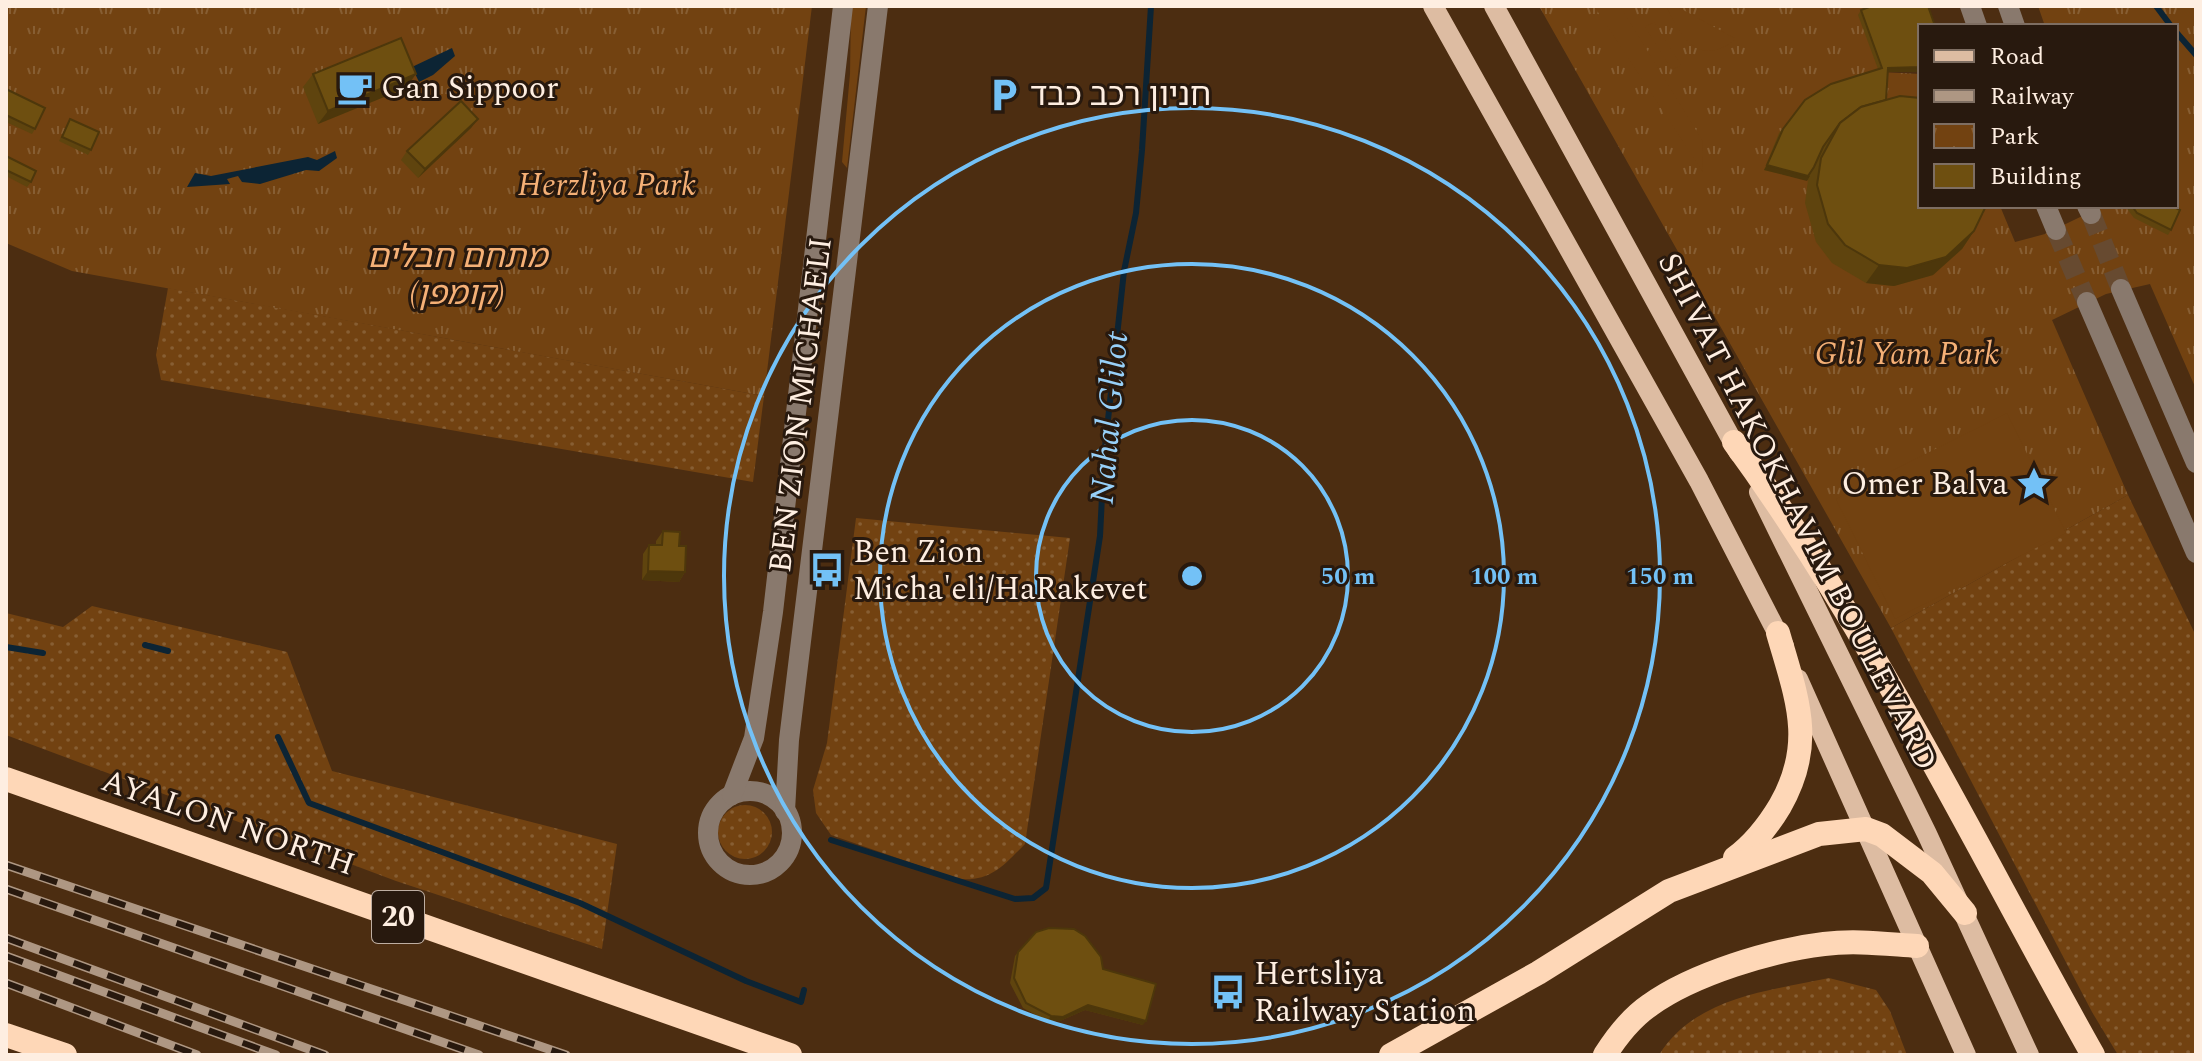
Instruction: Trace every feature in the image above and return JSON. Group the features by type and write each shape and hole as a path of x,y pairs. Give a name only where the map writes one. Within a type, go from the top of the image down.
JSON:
{"highway":[{"path":"1734,442 1803,539 1835,592 1966,818 2093,1055"},
{"path":"1714,871 1750,847 1789,789 1801,760 1796,698 1778,633"},
{"name":"AYALON NORTH","path":"6,779 790,1055"},
{"path":"1391,1055 1538,973 1669,891 1794,840 1866,829 1913,855 1965,913"},
{"path":"1605,1055 1617,1036 1652,1003 1684,987 1760,958 1823,944 1858,942 1917,946"},
{"path":"6,1035 65,1055"},
{"path":"763,1045 804,1055"}],"main road":[{"path":"1433,6 1638,369 1778,633 1966,1055"},
{"name":"SHIVAT HAKOKHAVIM BOULEVARD","path":"1494,6 1734,442 1965,913 2029,1055"}],"street":[{"name":"BEN ZION MICHAELI","path":"732,795 754,738 773,612 843,6"},
{"name":"BEN ZION MICHAELI","path":"785,811 789,740 878,6"},
{"path":"2047,208 2056,230"},
{"path":"2121,289 2196,463"},
{"path":"2087,302 2196,553"},
{"path":"755,792 767,795 785,811 792,837 777,866 757,875 735,873 716,859 708,837 714,811 732,795 755,792"}],"green space":[{"name":"Herzliya Park","path":"6,6 812,6 764,396 72,271 6,243"},
{"path":"851,6 866,6 847,168 842,162 850,74"},
{"name":"Glil Yam Park","path":"1539,6 1882,6 1879,72 1918,74 1918,208 2001,208 2015,242 2045,234 2099,208 2178,208 2178,24 2044,24 2038,6 2196,6 2196,389 2150,284 2106,294 2052,320 2128,495 1891,628"},
{"path":"1594,6 1620,6 1702,140 1703,172"},
{"path":"1666,6 1676,6 1736,39 1712,51 1693,46 1678,29"},
{"path":"1654,22 1681,65 1672,70 1645,27"},
{"path":"168,288 764,396 753,482 161,380 156,355"},
{"path":"2007,413 2066,533 1895,619 1836,499"},
{"path":"2128,495 2196,636 2196,1055 2118,1055 2092,1012 1891,628"},
{"path":"856,518 1070,538 1025,844 1003,866 988,875 958,879 831,835 816,813 813,790 827,743"},
{"path":"92,606 287,652 332,771 617,844 602,949 396,881 6,735 6,613 63,627"},
{"path":"745,805 764,813 772,832 764,851 745,859 726,851 718,832 726,813"},
{"path":"1829,978 1876,990 1890,1011 1907,1055 1659,1055 1692,1020 1713,1009 1758,993"}],"water":[{"path":"452,48 455,56 433,75 419,82 412,67"},
{"path":"335,151 337,158 319,171 306,170 260,184 242,182 238,176 227,179 230,184 187,187 195,173 211,176 308,157 317,160"}],"building":[{"path":"1872,6 1928,6 1934,24 1918,24 1918,67 1888,68 1886,100 1861,107 1840,123 1808,176 1767,165 1783,129 1805,100 1831,84 1882,68 1861,10"},
{"name":"Gan Sippoor","path":"401,38 416,74 328,111 313,74"},
{"path":"6,89 45,108 35,129 6,115"},
{"path":"1900,96 1918,98 1918,208 1985,208 1974,231 1946,257 1907,268 1879,265 1845,245 1828,224 1817,185 1821,158 1840,123 1861,107"},
{"path":"461,101 478,119 425,169 407,151"},
{"path":"70,119 99,132 91,150 62,137"},
{"path":"6,156 36,171 31,182 6,170"},
{"path":"2133,208 2180,210 2171,230 2137,213"},
{"path":"663,531 680,532 679,546 686,546 685,572 648,571 649,545 662,545"},
{"path":"1049,928 1074,929 1085,936 1101,957 1103,969 1156,984 1146,1021 1088,1005 1063,1017 1051,1016 1026,1003 1014,978 1018,952 1036,932"}],"waterway":[{"name":"Nahal Glilot","path":"831,840 1015,899 1033,898 1046,888 1100,536 1104,457 1124,271 1136,213 1151,6"},
{"name":"Nahal Glilot","path":"2156,6 2170,24"},
{"name":"Nahal Glilot","path":"2178,34 2196,55"},
{"path":"145,645 168,651"},
{"path":"6,647 43,653"},
{"path":"278,737 309,803 580,903 746,981 801,1002 804,990"}],"tunnel":[{"path":"2091,214 2121,289"},
{"path":"2056,230 2087,302"}],"railway":[{"path":"6,865 566,1055"},
{"path":"6,889 479,1055"},
{"path":"6,938 325,1055"},
{"path":"6,956 276,1055"},
{"path":"6,983 197,1055"}],"place":[{"name":"Gan Sippoor","path":"355,88"},
{"name":"חניון רכב כבד","path":"1004,95"},
{"name":"Omer Balva","path":"2034,484"},
{"name":"Ben Zion Micha'eli/HaRakevet","path":"827,570"},
{"name":"Hertsliya Railway Station","path":"1228,992"}],"park label":[{"name":"מתחם חבלים (קומפן)","path":"457,276"}]}
